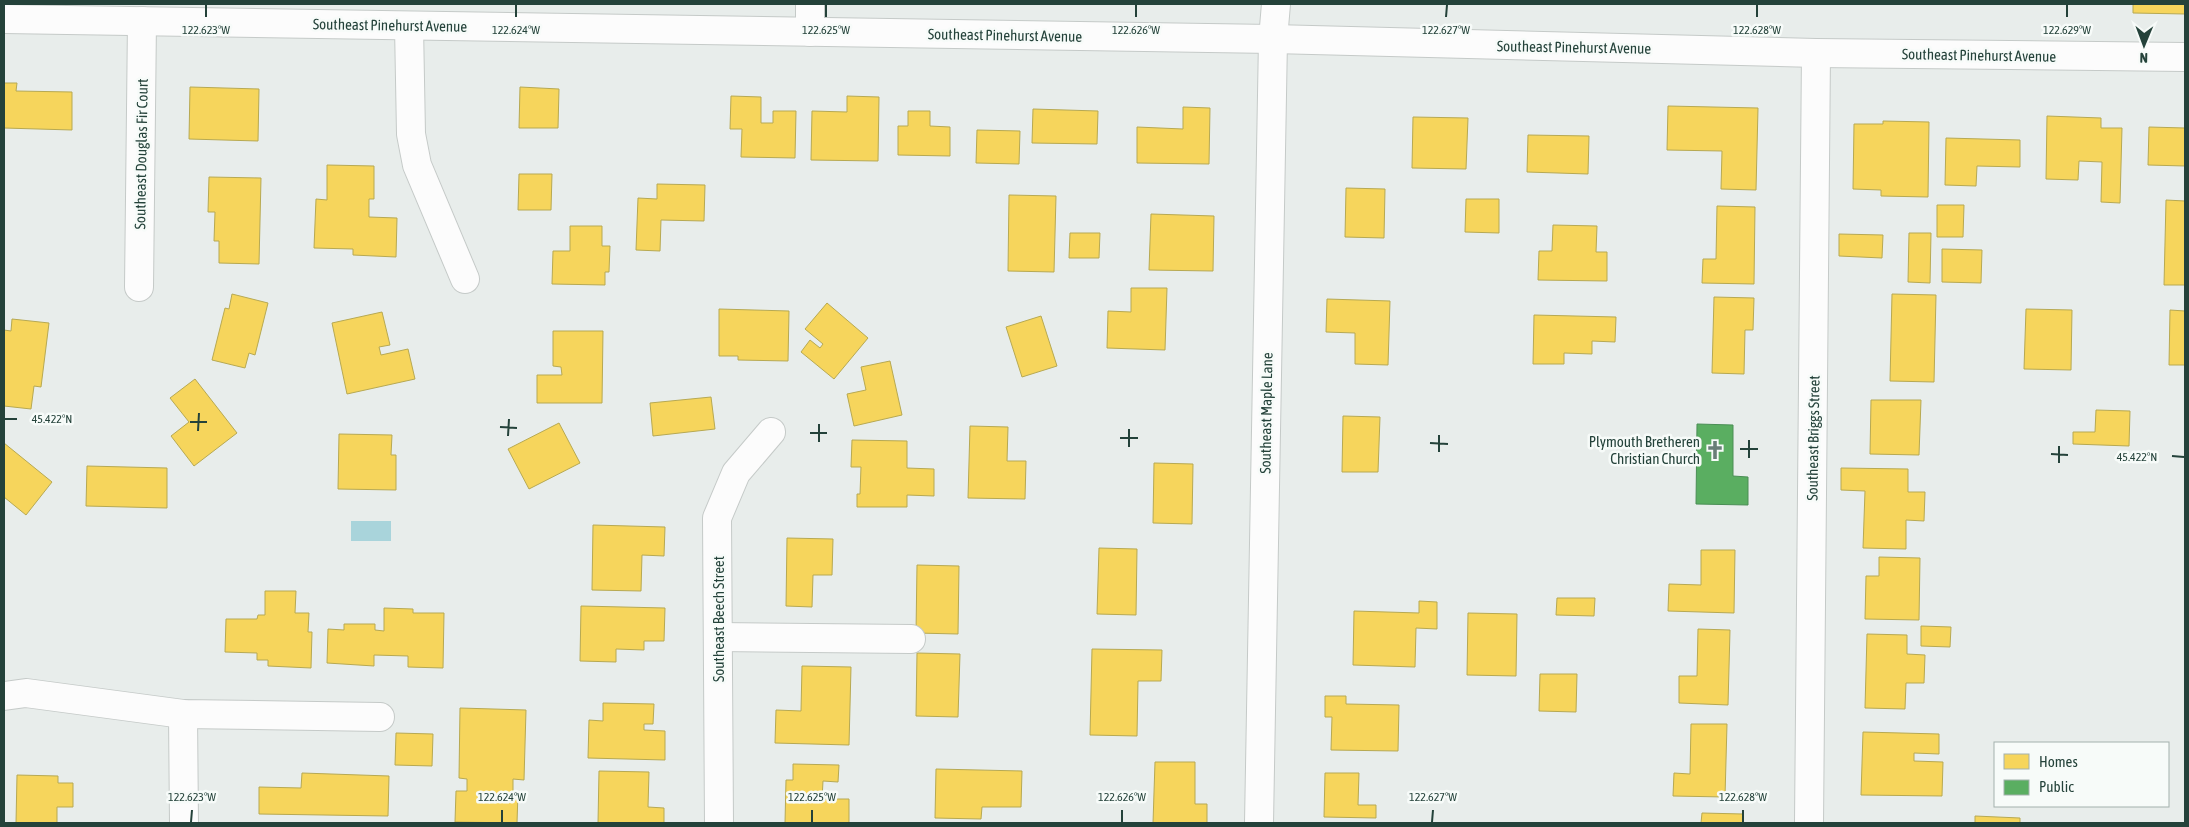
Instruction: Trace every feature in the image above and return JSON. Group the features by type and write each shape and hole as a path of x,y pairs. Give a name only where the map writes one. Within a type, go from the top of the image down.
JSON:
{"street":[{"path":"810,4 810,32"},
{"name":"Southeast Maple Lane","path":"1259,823 1273,39 1276,4"},
{"name":"Southeast Pinehurst Avenue","path":"4,19 409,26 445,15 810,32 1273,39 1816,53 2185,57"},
{"name":"Southeast Douglas Fir Court","path":"139,287 142,21"},
{"path":"409,26 411,134 417,165 465,280"},
{"name":"Southeast Briggs Street","path":"1809,823 1816,53"},
{"name":"Southeast Beech Street","path":"719,823 717,518 736,473 771,432"},
{"path":"718,637 911,639"},
{"path":"4,696 26,693 184,714 380,717"},
{"path":"184,714 184,823"}],"water":[{"path":"351,521 391,521 391,541 351,541"}],"building: Homes":[{"path":"2133,4 2185,4 2185,14 2133,13"},
{"path":"4,83 17,83 16,91 72,92 72,130 4,128"},
{"path":"190,87 259,89 258,141 189,139"},
{"path":"520,87 559,89 558,128 519,128"},
{"path":"731,96 761,97 761,123 773,123 773,111 796,111 795,158 741,157 742,129 730,129"},
{"path":"847,96 879,97 878,161 811,160 812,111 847,112"},
{"path":"1668,106 1758,108 1756,190 1721,189 1722,151 1667,150"},
{"path":"1183,107 1210,108 1209,164 1137,163 1137,127 1183,129"},
{"path":"1033,109 1098,111 1097,144 1032,143"},
{"path":"908,111 930,111 930,126 950,127 950,156 898,155 898,126 908,126"},
{"path":"2047,116 2101,118 2101,128 2122,128 2120,203 2101,202 2102,162 2079,161 2078,180 2046,179"},
{"path":"1413,117 1468,118 1466,169 1412,168"},
{"path":"1883,121 1929,122 1928,197 1881,196 1881,190 1853,189 1854,124 1883,124"},
{"path":"2149,127 2185,128 2185,166 2148,165"},
{"path":"977,130 1020,131 1019,164 976,163"},
{"path":"1528,135 1589,136 1588,174 1527,172"},
{"path":"1946,138 2020,140 2020,167 1977,166 1976,186 1945,185"},
{"path":"327,165 374,166 374,199 369,199 369,217 397,218 396,257 353,255 353,249 314,248 316,199 327,200"},
{"path":"519,174 552,174 551,210 518,210"},
{"path":"209,177 261,178 259,264 219,263 219,241 214,241 215,212 208,212"},
{"path":"657,184 705,185 704,221 661,220 660,251 636,250 638,198 657,199"},
{"path":"1346,188 1385,189 1384,238 1345,237"},
{"path":"1009,195 1056,196 1054,272 1008,271"},
{"path":"1466,199 1499,199 1499,233 1465,232"},
{"path":"2166,200 2185,201 2185,285 2164,285"},
{"path":"1937,205 1964,205 1963,237 1937,237"},
{"path":"1717,206 1755,207 1754,284 1702,283 1703,259 1716,259"},
{"path":"1151,214 1214,216 1213,271 1149,270"},
{"path":"1553,225 1597,226 1596,252 1607,252 1607,281 1538,280 1539,251 1552,251"},
{"path":"570,226 602,226 602,246 610,246 609,272 605,272 605,285 552,284 553,251 570,251"},
{"path":"1070,233 1100,233 1099,258 1069,258"},
{"path":"1909,233 1931,233 1930,283 1908,282"},
{"path":"1839,234 1883,235 1882,258 1839,256"},
{"path":"1942,249 1982,250 1981,283 1942,282"},
{"path":"1131,288 1167,288 1165,350 1107,348 1108,311 1131,312"},
{"path":"232,294 268,303 255,355 249,353 245,368 212,360 225,308 229,309"},
{"path":"1892,294 1936,295 1934,382 1890,381"},
{"path":"1714,297 1754,298 1753,330 1745,330 1744,374 1712,373"},
{"path":"1327,299 1390,301 1388,365 1355,364 1355,333 1326,332"},
{"path":"827,303 868,338 834,379 801,352 810,340 820,348 823,344 805,329"},
{"path":"719,309 789,311 788,361 738,360 738,356 719,356"},
{"path":"2026,309 2072,310 2071,370 2024,369"},
{"path":"2170,310 2185,311 2185,365 2169,365"},
{"path":"382,312 390,345 379,347 381,355 408,349 415,379 347,394 332,323"},
{"path":"1534,315 1616,317 1615,342 1592,341 1592,354 1564,353 1564,364 1533,364"},
{"path":"1041,316 1057,366 1022,377 1006,327"},
{"path":"12,319 49,323 41,387 34,386 31,409 4,406 4,330 11,331"},
{"path":"553,331 603,331 602,403 537,403 537,375 562,375 561,367 553,366"},
{"path":"890,361 902,415 854,426 847,394 866,390 861,367"},
{"path":"195,379 237,433 194,466 171,436 189,422 170,398"},
{"path":"711,397 715,429 653,436 650,403"},
{"path":"1871,400 1921,400 1919,455 1870,454"},
{"path":"2096,410 2130,411 2129,446 2073,444 2073,432 2095,432"},
{"path":"1343,416 1380,417 1378,472 1342,472"},
{"path":"559,423 580,463 529,489 508,449"},
{"path":"970,426 1008,427 1007,461 1026,461 1025,499 968,498"},
{"path":"339,434 392,435 391,455 396,455 396,490 338,489"},
{"path":"852,440 907,441 907,468 934,469 934,496 907,495 907,507 857,507 857,494 860,494 861,467 851,467"},
{"path":"4,443 52,482 26,515 4,497"},
{"path":"1154,463 1193,464 1192,524 1153,523"},
{"path":"87,466 167,468 167,508 86,506"},
{"path":"1841,468 1908,469 1908,492 1925,492 1924,521 1906,520 1906,549 1863,548 1865,491 1841,490"},
{"path":"593,525 665,527 664,556 642,555 641,591 592,590"},
{"path":"787,538 833,539 832,575 813,575 812,607 786,606"},
{"path":"1099,548 1137,549 1136,615 1097,614"},
{"path":"1701,550 1735,550 1734,613 1668,611 1669,584 1701,585"},
{"path":"1879,557 1920,558 1919,620 1865,619 1866,576 1879,576"},
{"path":"917,565 959,566 958,634 916,633"},
{"path":"265,591 296,591 295,613 309,613 308,632 312,632 311,668 268,666 268,660 257,660 257,653 225,652 226,619 257,619 258,615 265,615"},
{"path":"1557,598 1595,598 1594,616 1556,615"},
{"path":"1419,601 1437,602 1437,629 1416,628 1415,667 1353,665 1354,611 1419,613"},
{"path":"581,606 665,608 664,641 644,641 644,650 616,649 616,662 580,661"},
{"path":"384,608 413,609 413,613 444,613 443,668 408,667 408,656 374,655 374,666 327,663 328,629 344,630 344,624 375,624 375,630 384,631"},
{"path":"1468,613 1517,614 1516,676 1467,675"},
{"path":"1921,626 1951,627 1950,647 1921,646"},
{"path":"1698,629 1730,630 1728,705 1679,703 1679,676 1697,676"},
{"path":"1867,634 1907,635 1907,654 1925,655 1924,683 1906,683 1905,709 1865,708"},
{"path":"1092,649 1162,650 1161,681 1138,681 1137,736 1090,735"},
{"path":"917,653 960,654 958,717 916,716"},
{"path":"802,666 851,667 849,745 775,743 776,710 801,711"},
{"path":"1540,674 1577,674 1576,712 1539,711"},
{"path":"1325,696 1346,696 1346,704 1399,705 1398,751 1331,750 1332,717 1325,717"},
{"path":"603,703 654,704 653,724 644,724 644,730 665,731 665,760 588,758 589,720 603,721"},
{"path":"460,708 526,710 524,780 513,779 513,792 518,792 517,823 455,822 456,791 467,791 467,779 459,778"},
{"path":"1691,724 1727,724 1725,797 1673,796 1674,773 1690,774"},
{"path":"1863,732 1939,734 1939,754 1914,753 1914,761 1943,762 1942,796 1861,795"},
{"path":"396,733 433,734 432,766 395,765"},
{"path":"1155,762 1195,762 1195,804 1207,804 1207,823 1153,823"},
{"path":"793,764 839,765 838,782 823,781 822,799 849,799 849,823 785,823 786,780 793,780"},
{"path":"936,769 1022,771 1021,807 982,807 981,819 935,818"},
{"path":"599,771 649,772 648,807 664,808 664,823 598,823"},
{"path":"302,773 389,776 388,816 259,814 259,787 301,788"},
{"path":"1325,773 1359,773 1358,805 1376,805 1376,818 1324,817"},
{"path":"17,775 58,776 58,783 73,783 73,807 57,807 57,823 16,823"},
{"path":"1702,813 1743,814 1743,823 1701,823"},
{"path":"1975,816 2020,818 2020,823 1975,823"}],"building: Public":[{"name":"Plymouth Bretheren Christian Church","path":"1697,424 1733,425 1733,476 1748,477 1748,505 1696,504"}],"place":[{"name":"Plymouth Bretheren Christian Church","path":"1715,450"}]}
